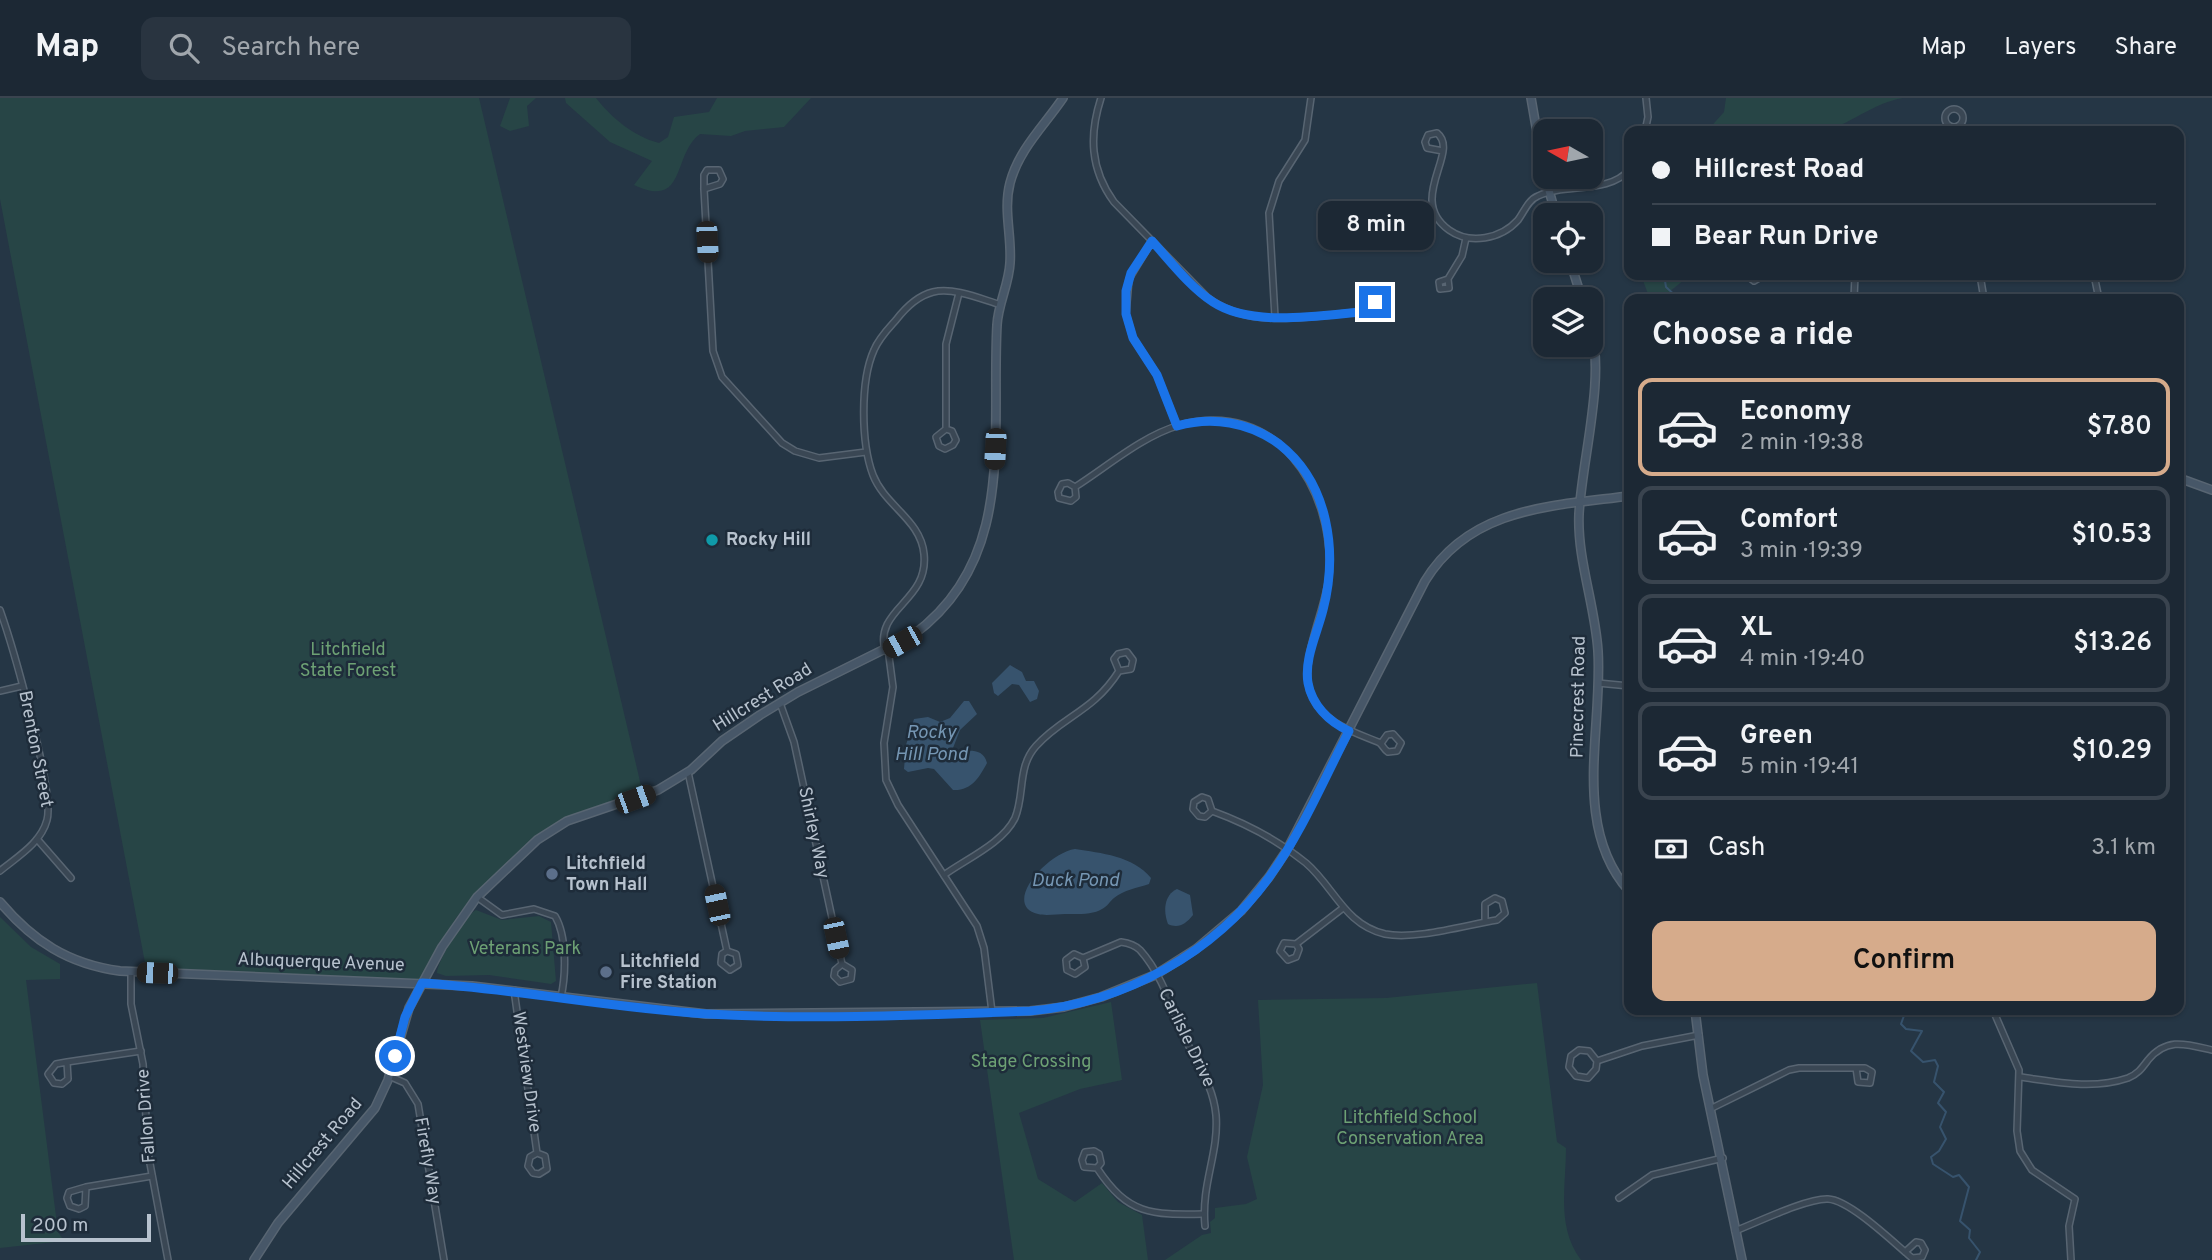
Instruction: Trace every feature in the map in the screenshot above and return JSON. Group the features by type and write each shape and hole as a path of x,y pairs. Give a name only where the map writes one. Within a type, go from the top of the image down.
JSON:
{"street":[{"name":"Hillcrest Road","path":"254,1260 278,1223 369,1116 380,1099 405,1017 459,919 477,897 531,845 556,825 652,793 688,772 722,741 780,703 914,635 938,614 968,570 986,533 993,476 997,325 1010,270 1007,202 1014,170 1032,138 1063,98"},
{"path":"1101,98 1093,132 1096,167 1114,202 1214,302 1243,315 1275,317 1373,311"},
{"path":"1275,317 1269,213 1279,181 1305,140 1311,98"},
{"path":"1531,98 1552,203"},
{"path":"1646,98 1646,126"},
{"path":"1443,151 1432,184 1432,205 1446,227 1466,238 1487,237 1504,231 1517,221 1532,199 1549,192 1611,182 1624,173"},
{"path":"704,188 713,351 722,376 782,443 795,452 819,458 866,452"},
{"path":"1448,279 1462,256 1466,238"},
{"path":"1152,241 1131,273 1126,291 1126,314 1133,338 1157,375 1177,426"},
{"path":"992,1012 981,936 898,805 886,780 884,743 893,687 882,636 884,626 919,585 924,552 915,529 879,487 866,452 866,380 879,339 907,307 919,298 940,291 959,293 1001,305"},
{"path":"946,429 946,344 959,293"},
{"name":"Pinecrest Road","path":"1593,357 1595,375 1580,503 1580,542 1595,620 1598,683 1593,738 1600,836 1609,865 1624,884"},
{"path":"1075,487 1149,439 1177,426 1217,421 1252,429 1288,452 1311,480 1327,525 1330,564 1327,593 1308,666 1308,683 1319,708 1349,731 1382,742"},
{"path":"2184,480 2212,491"},
{"name":"Albuquerque Avenue","path":"0,902 26,931 54,951 85,964 131,972 422,983 514,990 706,1014 992,1012 1076,1005 1114,993 1155,975 1195,949 1241,911 1269,877 1287,850 1425,581 1451,547 1475,529 1497,518 1624,497"},
{"name":"Brenton Street","path":"0,610 22,686 47,801 47,821 37,839"},
{"path":"944,874 1006,831 1016,815 1029,754 1040,742 1097,700 1118,671"},
{"path":"1598,683 1624,686"},
{"path":"0,691 22,686"},
{"name":"Shirley Way","path":"780,703 794,742 842,964"},
{"path":"688,772 727,951"},
{"path":"1212,811 1233,818 1287,850 1317,873 1343,908 1364,926 1394,935 1485,922 1503,916 1505,906 1502,901 1494,898 1485,904 1485,922"},
{"path":"0,871 37,839 71,878"},
{"path":"477,897 502,915 534,909 555,916 561,935 561,997"},
{"path":"1296,944 1343,908"},
{"name":"Carlisle Drive","path":"1083,958 1110,945 1125,942 1140,951 1174,1008 1183,1033 1208,1078 1215,1105 1215,1140 1204,1186 1205,1226"},
{"name":"Fallon Drive","path":"131,972 131,1004 141,1051 152,1176 169,1260"},
{"name":"Westview Drive","path":"514,990 537,1153"},
{"path":"1696,1015 1742,1260"},
{"path":"1995,1015 2020,1077 2017,1122 2020,1151 2032,1170 2075,1199 2069,1226 2071,1260"},
{"path":"1597,1061 1645,1045 1699,1035"},
{"path":"2020,1077 2099,1084 2136,1074 2157,1050 2166,1044 2185,1044 2212,1050"},
{"path":"1579,1050 1592,1053 1597,1061 1594,1073 1584,1079 1573,1074 1569,1067 1571,1056 1579,1050"},
{"path":"68,1062 66,1081 60,1084 52,1082 48,1076 50,1068 68,1062 141,1051"},
{"path":"1712,1108 1789,1070 1856,1068"},
{"name":"Firefly Way","path":"389,1076 405,1083 418,1104 444,1260"},
{"path":"1619,1198 1651,1175 1723,1158"},
{"path":"1097,1168 1115,1194 1135,1207 1166,1215 1204,1214"},
{"path":"86,1187 85,1206 79,1209 70,1206 67,1200 69,1192 86,1187 152,1176"},
{"path":"1735,1231 1811,1202 1828,1199 1846,1206 1905,1252"}],"green space":[{"name":"Litchfield State Forest","path":"0,98 479,98 643,794 566,819 514,859 475,894 456,918 422,980 146,968 0,199"},
{"path":"510,98 536,98 527,106 529,126 510,131 500,126"},
{"path":"565,98 596,98 624,125 640,136 659,143 668,137 674,117 709,112 717,98 811,98 784,127 745,131 731,136 700,134 691,143 671,185 663,190 651,191 634,185 652,161 610,142 566,103"},
{"path":"1726,98 1903,98 1883,104 1838,126 1711,126 1724,112"},
{"path":"1643,280 1684,280 1667,294 1648,294"},
{"name":"Veterans Park","path":"476,910 502,920 539,916 551,922 556,981 551,984 489,975 446,976 437,973 441,959 452,940"},
{"path":"0,917 31,947 60,964 60,979 26,980 58,1232 64,1241 0,1248"},
{"name":"Litchfield School Conservation Area","path":"1537,983 1557,1142 1566,1148 1565,1220 1573,1247 1581,1260 1165,1260 1202,1235 1211,1233 1210,1222 1215,1218 1215,1208 1246,1204 1257,1199 1247,1157 1263,1085 1258,1000 1386,998"},
{"name":"Stage Crossing","path":"1111,1002 1122,1080 1080,1089 1019,1113 1038,1179 1075,1202 1102,1183 1118,1202 1142,1215 1148,1260 1014,1260 980,1020 1043,1018"}],"water":[{"path":"1010,665 1022,672 1026,681 1034,681 1039,691 1037,699 1030,702 1019,685 1012,684 998,696 994,693 992,683"},
{"name":"Rocky Hill Pond","path":"964,701 969,701 977,714 960,730 953,748 955,752 978,752 987,763 970,786 953,790 934,769 908,772 904,769 906,745 914,719 928,717 940,722 950,718"},
{"name":"Duck Pond","path":"1075,849 1126,860 1151,878 1149,884 1122,893 1104,908 1094,912 1044,915 1028,909 1024,901 1032,880 1052,860"},
{"path":"1177,889 1190,895 1193,915 1185,923 1175,926 1168,924 1165,909 1169,895"}],"waterway":[{"path":"1665,280 1666,287 1674,294"},
{"path":"1904,1015 1901,1024 1906,1029 1922,1031 1911,1051 1923,1062 1935,1060 1938,1066 1934,1082 1944,1092 1938,1103 1946,1112 1940,1127 1946,1139 1939,1151 1931,1157 1933,1164 1953,1177 1959,1175 1969,1187 1960,1221 1970,1230 1969,1238 1980,1252 1976,1260"}],"place":[{"name":"Rocky Hill","path":"712,540"},
{"name":"Litchfield Town Hall","path":"552,874"},
{"name":"Litchfield Fire Station","path":"606,972"}],"route":[{"path":"395,1056 405,1017 422,983 514,990 602,1004 706,1014 765,1016 1030,1011 1076,1005 1114,993 1169,967 1213,936 1255,895 1287,850 1349,731 1319,708 1308,683 1308,666 1327,593 1330,564 1327,525 1315,487 1306,472 1288,452 1268,437 1252,429 1217,421 1200,421 1177,426 1157,375 1130,331 1126,305 1129,279 1136,263 1152,241 1208,298 1227,310 1250,317 1373,311 1375,302"}]}
